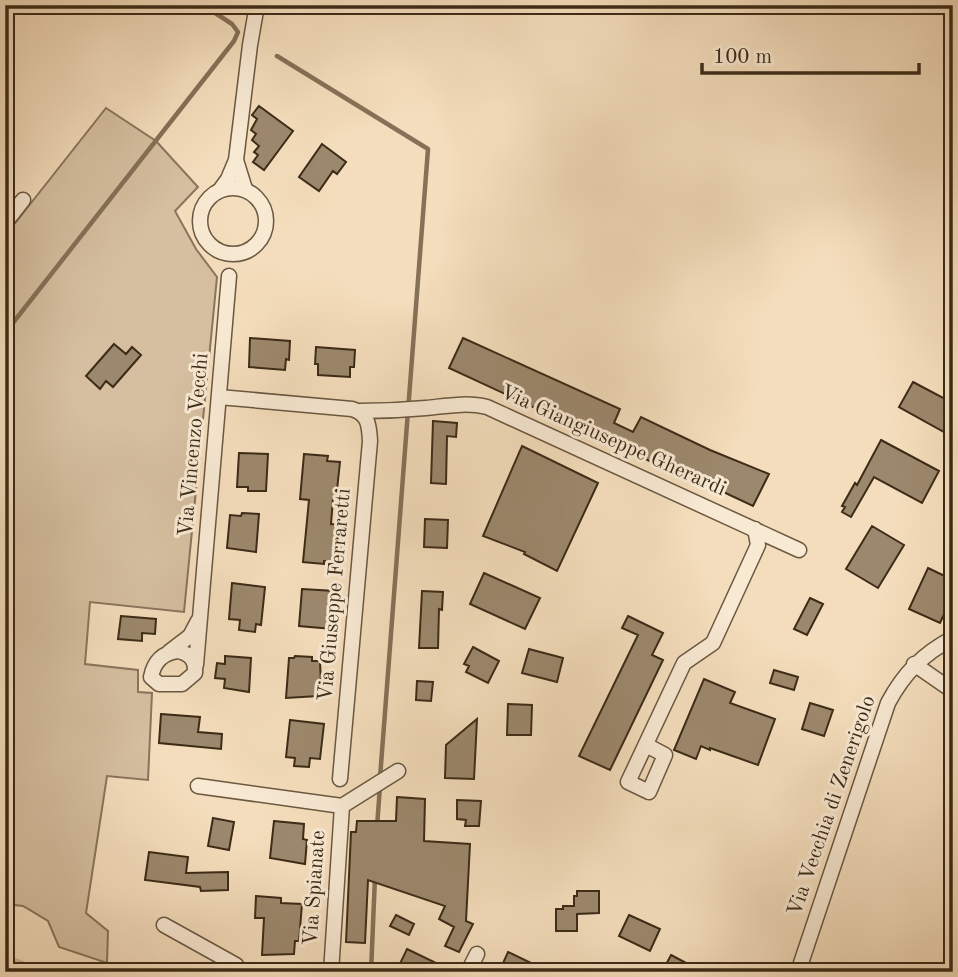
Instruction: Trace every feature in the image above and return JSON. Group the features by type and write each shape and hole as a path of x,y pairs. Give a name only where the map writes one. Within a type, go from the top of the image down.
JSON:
{"street":[{"path":"220,190 236,160 257,5"},
{"path":"236,160 246,189 260,201 265,212 266,226 256,246 245,252 231,254 219,251 208,243 201,233 199,220 202,207 210,196 220,190 234,187 246,189"},
{"path":"5,223 23,200"},
{"name":"Via Vincenzo Vecchi","path":"219,251 229,276"},
{"name":"Via Vincenzo Vecchi","path":"196,665 229,276 237,260 245,252"},
{"name":"Via Giangiuseppe Gherardi","path":"219,397 362,414 476,404 799,550"},
{"name":"Via Giuseppe Ferraretti","path":"340,779 370,441 369,424 362,414"},
{"path":"646,745 684,663 713,643 758,545 755,529"},
{"path":"169,652 186,653 196,665 195,673 182,684 159,684 151,677 153,666 169,652 190,636 200,617"},
{"name":"Via Vecchia di Zenerigolo","path":"798,972 888,703 902,678 914,664 953,638"},
{"path":"914,664 953,691"},
{"path":"198,786 342,806 393,775"},
{"name":"Via Spianate","path":"331,972 342,806"},
{"path":"164,925 239,969"},
{"path":"468,972 477,954"}],"shaded area":[{"path":"106,108 156,141 198,187 175,211 196,249 217,277 184,612 90,602 85,664 138,670 138,692 152,693 148,780 107,776 86,913 108,931 107,963 59,947 48,921 23,906 5,904 5,236"}],"building":[{"path":"259,106 293,131 264,170 253,162 258,155 254,152 259,146 252,140 256,134 251,130 257,119 252,115"},
{"path":"322,144 346,162 337,174 333,171 319,191 299,177"},
{"path":"250,338 290,341 289,360 286,359 285,370 249,367"},
{"path":"463,338 620,409 614,423 633,432 641,417 769,474 753,506 449,368"},
{"path":"114,344 126,354 132,347 141,355 113,387 106,381 100,389 86,376"},
{"path":"316,347 355,350 354,367 350,367 350,377 318,375 318,364 315,364"},
{"path":"913,382 953,403 953,437 899,407"},
{"path":"433,421 457,423 456,437 447,436 446,484 431,483"},
{"path":"881,440 939,471 922,503 874,477 851,517 842,512 845,507 842,506 855,483 857,485"},
{"path":"522,446 598,483 557,571 524,554 525,552 483,536"},
{"path":"239,453 268,454 266,491 248,491 248,487 237,487"},
{"path":"304,454 328,456 327,461 340,462 331,524 343,525 339,562 303,562 309,500 300,499"},
{"path":"242,513 259,514 256,552 227,548 230,515 241,516"},
{"path":"425,519 448,520 447,548 424,547"},
{"path":"872,526 904,545 878,588 846,569"},
{"path":"928,568 953,580 953,595 940,623 909,609"},
{"path":"484,573 540,598 525,629 470,604"},
{"path":"232,583 265,587 261,625 256,624 255,632 239,630 240,620 229,619"},
{"path":"302,589 335,591 332,629 299,626"},
{"path":"422,591 443,592 442,610 439,609 438,648 419,648"},
{"path":"810,598 823,604 807,635 794,629"},
{"path":"121,616 156,619 155,634 142,633 142,641 118,639"},
{"path":"628,616 663,633 652,655 663,660 610,770 579,756 638,635 622,628"},
{"path":"473,647 499,661 488,683 466,672 469,666 464,664"},
{"path":"529,649 563,658 557,682 522,673"},
{"path":"225,656 251,658 249,692 224,688 225,679 215,678 217,663 225,664"},
{"path":"312,657 312,661 320,661 321,685 318,685 318,696 286,698 289,658"},
{"path":"774,670 798,677 794,690 770,683"},
{"path":"704,679 735,692 730,703 775,719 758,765 701,746 696,759 674,750"},
{"path":"417,681 433,682 431,701 416,700"},
{"path":"810,703 833,710 824,736 802,729"},
{"path":"508,704 532,705 531,735 507,735"},
{"path":"161,714 200,717 198,732 222,734 221,749 159,743"},
{"path":"477,719 474,779 445,778 446,745"},
{"path":"290,720 324,724 320,759 310,758 309,767 294,766 295,758 286,757"},
{"path":"397,797 425,799 424,841 470,844 466,921 473,924 459,952 445,946 454,927 439,919 445,906 368,880 365,943 346,942 351,832 356,832 357,821 396,821"},
{"path":"457,800 481,801 479,826 465,826 466,820 457,819"},
{"path":"213,818 234,822 229,850 208,846"},
{"path":"274,821 304,824 303,839 307,840 305,864 270,858"},
{"path":"149,852 188,857 186,873 228,872 228,890 201,891 200,887 145,880"},
{"path":"577,891 599,891 599,913 577,914 577,931 556,931 556,909 574,906"},
{"path":"256,896 281,898 281,903 302,904 299,941 295,941 294,954 262,955 264,918 255,918"},
{"path":"396,915 414,924 409,935 390,926"},
{"path":"629,915 660,929 650,951 619,936"},
{"path":"407,949 436,963 432,972 396,972"},
{"path":"508,952 531,963 526,972 499,972"},
{"path":"671,955 703,972 662,972"}],"waterway":[{"path":"5,333 234,41 238,32 232,24 203,5"},
{"path":"277,56 428,149 380,778"},
{"path":"377,827 380,786"},
{"path":"371,972 375,877"}],"tunnel":[{"path":"5,964 28,972"}],"railway":[{"path":"5,944 20,972"}]}
